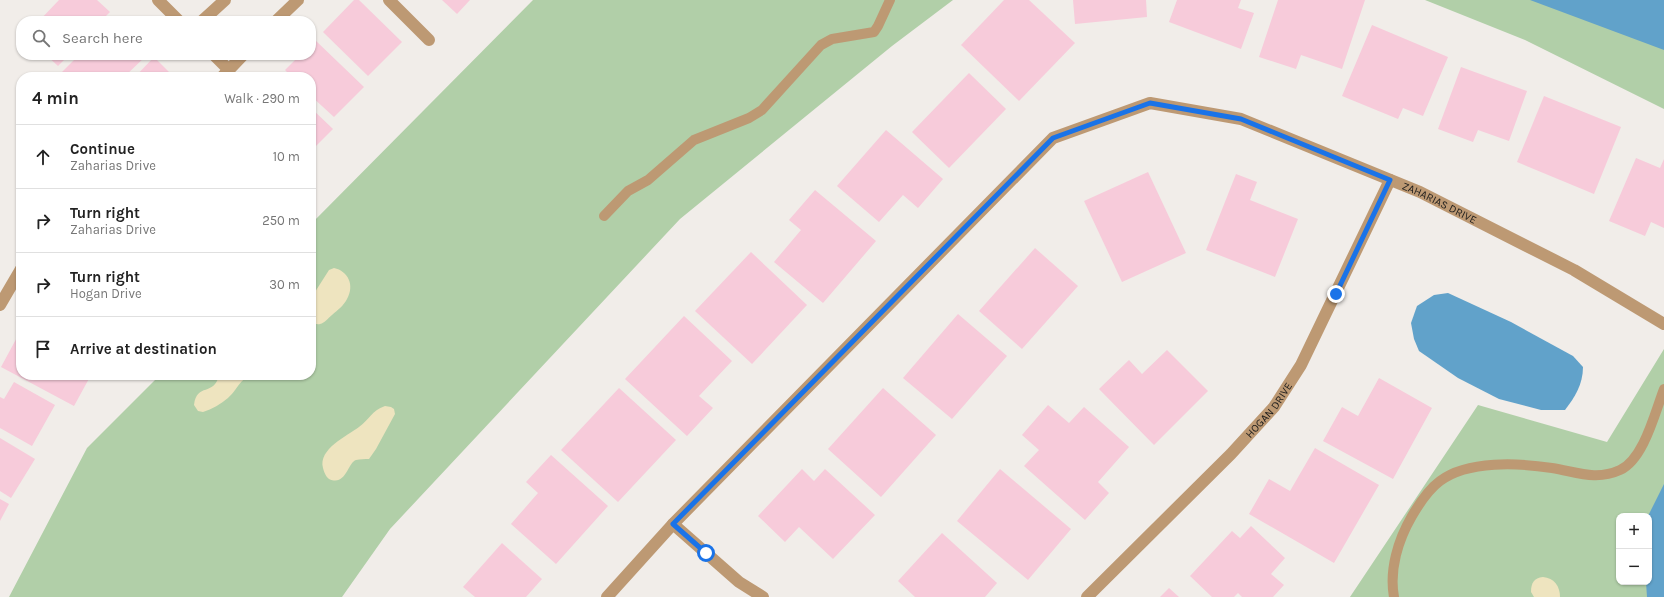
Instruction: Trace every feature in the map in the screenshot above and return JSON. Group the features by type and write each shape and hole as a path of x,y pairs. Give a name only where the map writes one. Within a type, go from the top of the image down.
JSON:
{"street":[{"path":"158,0 174,16"},
{"path":"207,16 225,0"},
{"path":"281,16 298,0"},
{"path":"389,0 429,40"},
{"path":"217,60 225,72"},
{"path":"227,72 238,60"},
{"name":"ZAHARIAS DRIVE","path":"607,597 673,524 1053,138 1150,103 1241,119 1420,192 1574,270 1664,324"},
{"name":"HOGAN DRIVE","path":"1087,597 1231,454 1274,407 1301,365 1390,180"},
{"path":"0,305 16,278"},
{"path":"673,524 739,582 763,597"}],"lane":[{"path":"604,216 628,191 648,180 694,140 749,118 762,110 821,45 832,39 874,32 890,0"},
{"path":"1394,597 1392,584 1394,563 1404,530 1418,505 1439,481 1457,471 1480,466 1514,465 1551,468 1583,475 1601,476 1622,469 1636,456 1664,389"}],"green space":[{"path":"533,0 953,0 892,46 680,219 390,529 342,597 9,597 87,448 155,380 316,380 316,219"},
{"path":"1425,0 1664,0 1664,109 1525,40"},
{"path":"1664,349 1664,597 1350,597 1478,405 1607,442"}],"sand":[{"path":"334,268 346,275 350,284 349,294 343,305 322,323 316,324 316,290 329,270"},
{"path":"218,380 243,380 228,398 213,408 203,412 198,411 194,405 198,394 210,388"},
{"path":"385,406 394,409 395,414 369,459 356,460 353,462 343,477 339,480 335,481 329,479 323,468 323,461 329,449 363,424 377,410"},
{"path":"1543,577 1556,583 1559,589 1560,597 1534,597 1531,592 1532,584 1537,578"}],"water":[{"path":"1530,0 1664,0 1664,50"},
{"path":"1448,293 1511,322 1573,356 1583,367 1583,373 1578,390 1565,410 1541,410 1499,399 1458,378 1419,351 1414,339 1411,323 1417,306 1434,295"},
{"path":"1664,484 1664,597 1647,597 1646,585 1652,585 1652,513 1650,513"}],"building":[{"path":"59,0 97,0 110,12 106,16 44,16"},
{"path":"354,0 359,0 402,42 368,76 323,32"},
{"path":"442,0 470,0 457,14"},
{"path":"1004,0 1029,0 1075,43 1019,101 961,45"},
{"path":"1073,0 1146,0 1147,17 1075,24"},
{"path":"1177,0 1241,0 1238,8 1254,13 1241,49 1169,22"},
{"path":"1278,0 1365,0 1342,69 1301,55 1296,69 1259,57"},
{"path":"1372,25 1448,57 1423,116 1403,108 1398,119 1342,96"},
{"path":"316,41 364,87 334,117 316,101 316,72 287,72 285,70 295,60 316,60"},
{"path":"51,60 64,60 58,66"},
{"path":"74,60 142,60 129,72 62,72"},
{"path":"151,60 157,60 169,72 140,72"},
{"path":"1461,67 1527,91 1509,141 1478,130 1473,142 1438,129"},
{"path":"969,73 1006,109 949,168 912,132"},
{"path":"1544,96 1621,127 1594,194 1517,162"},
{"path":"316,113 333,129 316,146"},
{"path":"886,130 943,179 918,208 903,195 879,222 837,186"},
{"path":"1636,158 1660,168 1664,159 1664,228 1651,222 1645,236 1609,221"},
{"path":"1148,172 1186,253 1122,282 1084,201"},
{"path":"1236,174 1257,182 1250,200 1298,219 1275,277 1206,250"},
{"path":"815,190 876,241 823,303 774,262 801,230 789,220"},
{"path":"1035,248 1078,286 1022,349 979,311"},
{"path":"751,252 807,305 752,364 695,311"},
{"path":"958,314 1007,356 952,419 903,378"},
{"path":"684,316 732,361 699,396 713,408 687,436 625,379"},
{"path":"16,339 16,375 1,367"},
{"path":"1167,350 1208,391 1154,445 1099,389 1129,360 1142,374"},
{"path":"1379,378 1432,408 1393,479 1323,441 1342,407 1358,416"},
{"path":"25,380 88,380 74,406"},
{"path":"14,382 55,405 32,446 0,428 0,397 4,399"},
{"path":"619,388 676,440 618,502 561,450"},
{"path":"883,388 936,435 881,497 828,449"},
{"path":"1048,405 1069,423 1084,407 1129,447 1098,482 1109,493 1085,520 1024,466 1039,450 1022,435"},
{"path":"0,438 35,459 11,498 0,491"},
{"path":"1315,448 1379,485 1334,563 1249,514 1269,479 1290,491"},
{"path":"551,455 608,506 556,564 511,524 538,493 526,482"},
{"path":"802,469 814,481 825,469 875,515 833,559 799,527 785,542 758,516"},
{"path":"1000,469 1071,529 1028,580 957,521"},
{"path":"0,499 9,504 0,521"},
{"path":"1251,526 1285,558 1271,574 1284,585 1273,597 1242,597 1238,593 1234,597 1212,597 1190,576 1232,531 1240,538"},
{"path":"942,533 997,583 985,597 915,597 898,581"},
{"path":"502,543 542,579 526,597 475,597 463,587"},
{"path":"1169,588 1179,597 1160,597"}],"route":[{"path":"706,553 673,524 1053,138 1150,103 1241,119 1390,180 1336,294"}]}
